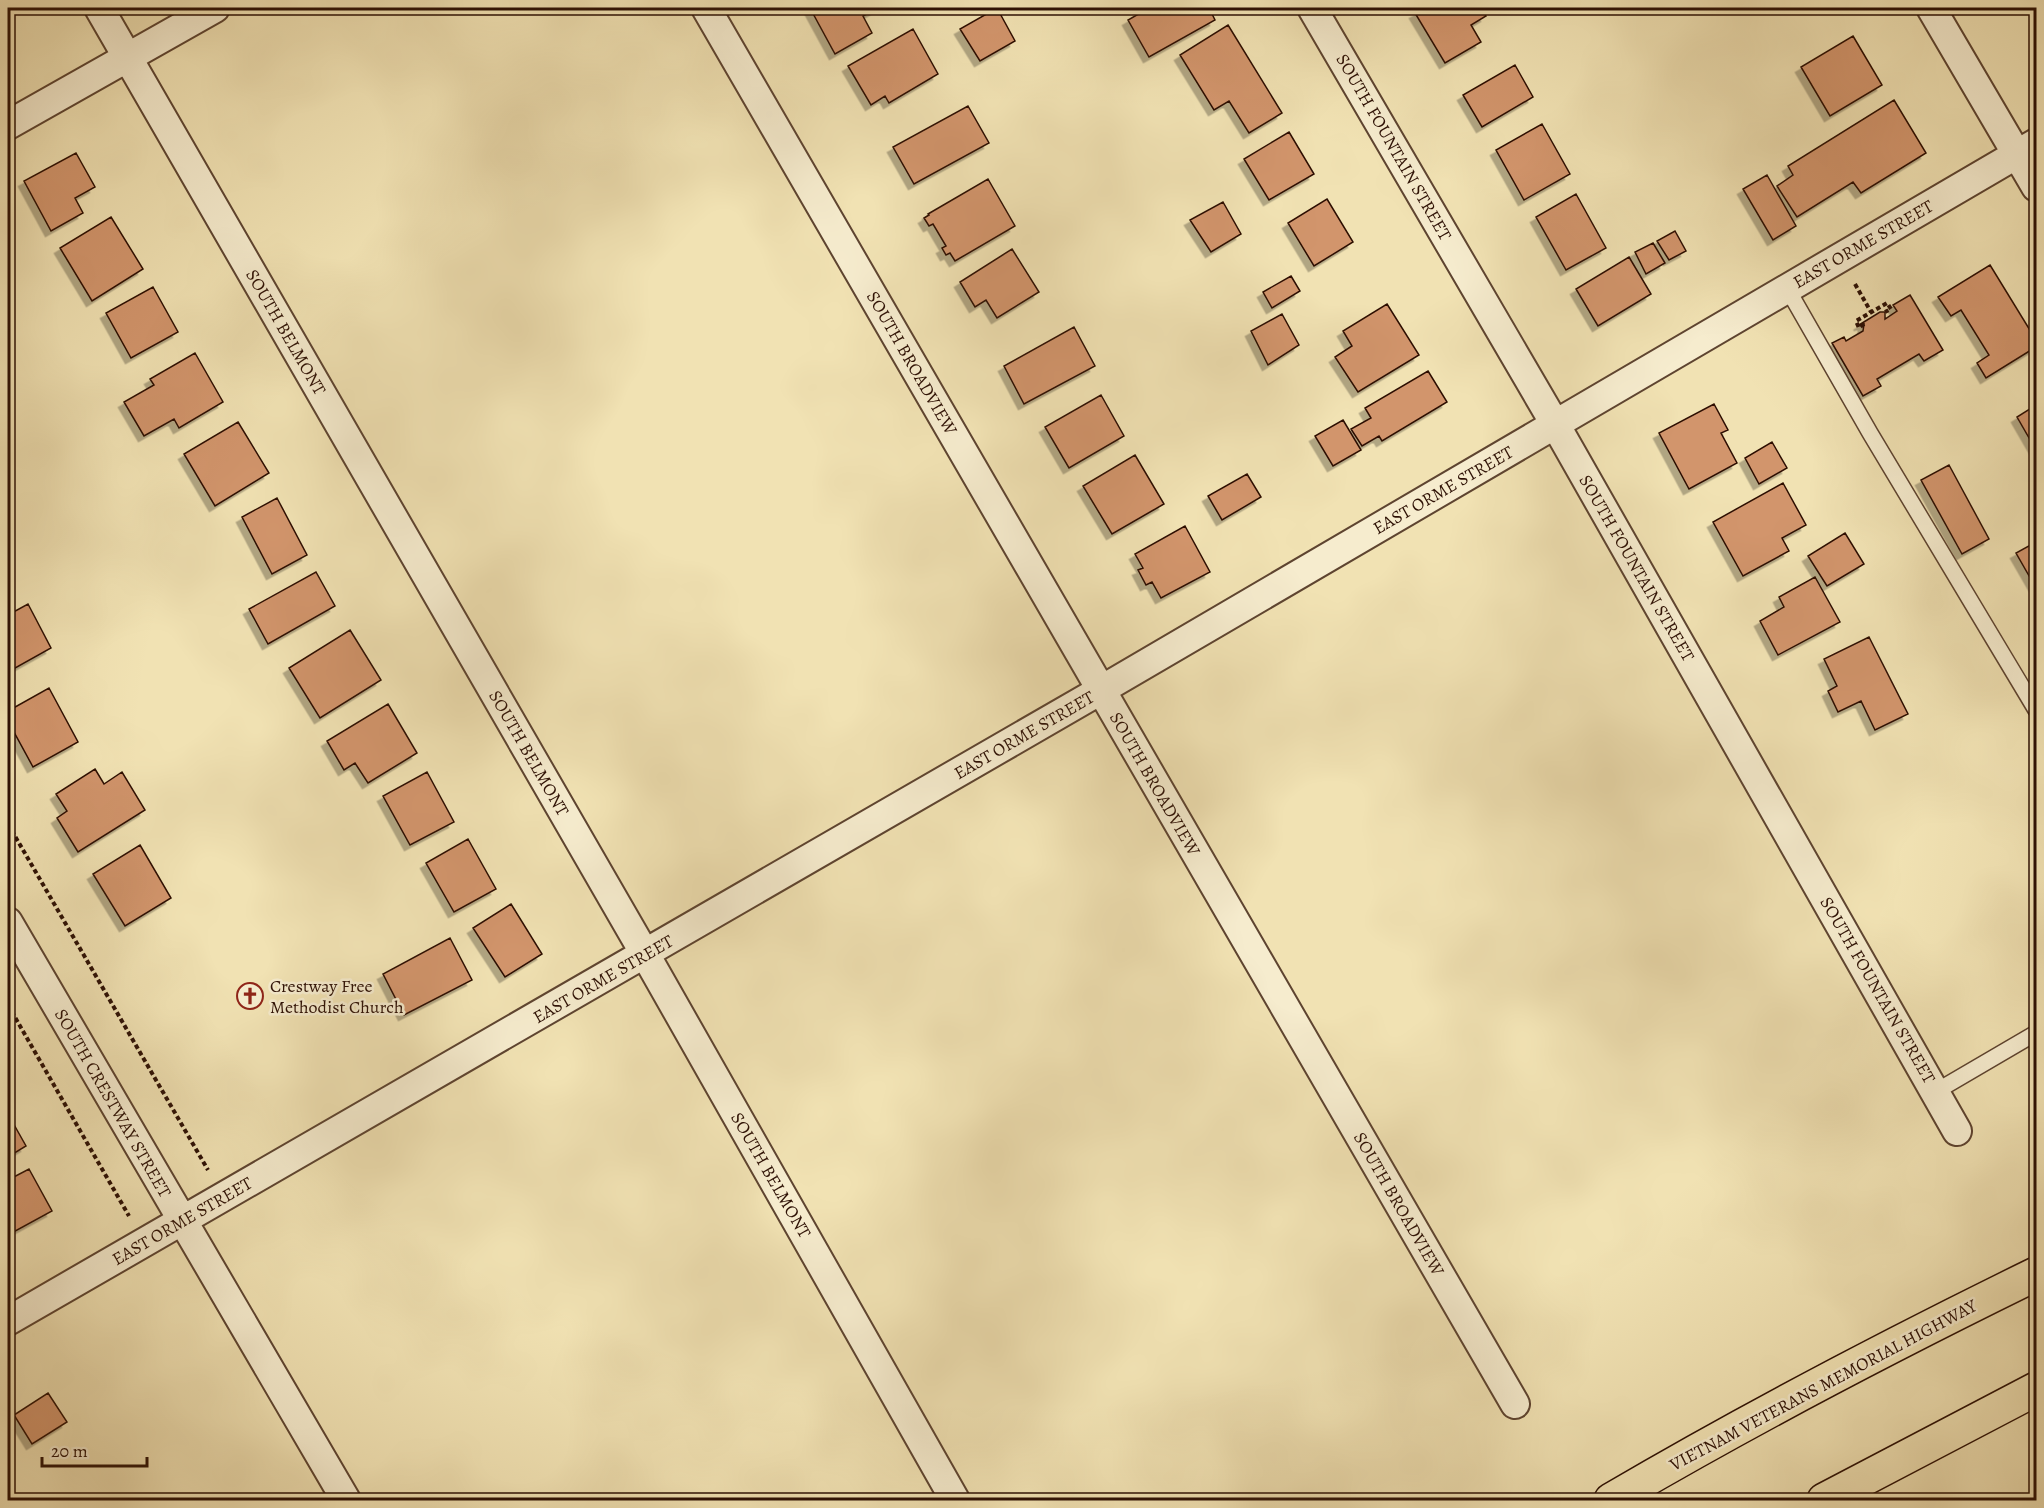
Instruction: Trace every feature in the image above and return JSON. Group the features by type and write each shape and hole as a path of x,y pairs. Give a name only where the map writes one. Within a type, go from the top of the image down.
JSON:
{"highway":[{"name":"VIETNAM VETERANS MEMORIAL HIGHWAY","path":"1611,1500 1660,1471 1920,1331 2037,1274"},
{"path":"1824,1500 2037,1389"}],"street":[{"name":"SOUTH BELMONT","path":"99,8 645,954 956,1500"},
{"path":"8,125 215,8"},
{"name":"SOUTH BROADVIEW","path":"706,8 1515,1404"},
{"name":"SOUTH FOUNTAIN STREET","path":"1312,8 1555,424 1957,1131"},
{"path":"1931,8 2027,149 2037,187"},
{"name":"EAST ORME STREET","path":"8,1321 1101,690 2027,149"},
{"name":"SOUTH CRESTWAY STREET","path":"8,922 346,1500"}],"lane":[{"path":"1787,288 1870,433 2037,710"},
{"path":"1935,1092 2037,1033"}],"path":[{"path":"1864,324 1859,328 1856,321 1887,303 1891,309 1886,312"},
{"path":"8,824 210,1173"}],"building":[{"path":"810,8 878,8 863,16 872,33 835,54"},
{"path":"997,8 1015,41 980,61 960,29"},
{"path":"1149,8 1209,8 1215,20 1149,57 1128,20"},
{"path":"1425,8 1481,8 1486,16 1471,25 1481,42 1445,63 1415,13"},
{"path":"1228,25 1282,113 1249,133 1229,101 1214,110 1180,55"},
{"path":"913,29 938,74 889,103 885,96 871,105 848,66"},
{"path":"1853,36 1882,85 1830,116 1801,67"},
{"path":"1515,65 1533,97 1482,127 1463,95"},
{"path":"1894,100 1926,153 1861,193 1853,182 1797,217 1777,186 1793,175 1788,166"},
{"path":"968,106 989,143 914,184 893,147"},
{"path":"1542,124 1570,174 1524,200 1496,150"},
{"path":"1289,132 1314,174 1269,200 1244,159"},
{"path":"76,153 95,187 75,198 83,213 51,231 24,181"},
{"path":"1767,175 1796,226 1773,240 1743,189"},
{"path":"988,179 1015,226 955,261 950,253 946,255 942,248 946,246 933,224 929,226 924,218"},
{"path":"1576,194 1606,248 1566,270 1536,217"},
{"path":"1327,199 1353,242 1314,266 1288,223"},
{"path":"1223,202 1241,234 1211,252 1190,220"},
{"path":"111,217 143,269 92,301 60,248"},
{"path":"1675,231 1686,251 1669,260 1657,241"},
{"path":"1653,243 1665,263 1646,274 1635,252"},
{"path":"1012,249 1039,292 997,318 986,300 975,307 960,282"},
{"path":"1629,257 1651,294 1598,326 1576,289"},
{"path":"1990,265 2036,340 2036,347 1986,378 1977,363 1989,355 1961,310 1951,316 1938,297"},
{"path":"1291,276 1300,291 1272,308 1263,292"},
{"path":"153,287 178,332 131,358 106,313"},
{"path":"1910,295 1943,350 1924,361 1919,354 1877,379 1881,386 1863,396 1832,343 1844,337 1846,341 1863,331 1864,324 1859,325 1880,312 1885,312 1885,319 1897,311 1893,305"},
{"path":"1387,304 1419,355 1358,392 1335,357 1352,346 1343,331"},
{"path":"1282,314 1299,345 1268,365 1251,331"},
{"path":"1074,327 1095,366 1024,404 1004,366"},
{"path":"195,353 223,402 179,428 174,419 144,436 124,402 154,385 150,379"},
{"path":"1428,371 1447,402 1382,441 1379,436 1362,446 1351,429 1371,418 1365,408"},
{"path":"1101,395 1124,436 1069,468 1045,427"},
{"path":"1714,404 1728,430 1721,433 1737,463 1689,489 1659,433"},
{"path":"2036,405 2036,450 2017,417"},
{"path":"1343,420 1361,450 1333,466 1315,436"},
{"path":"238,422 269,473 215,506 184,454"},
{"path":"1772,442 1787,468 1759,484 1745,458"},
{"path":"1135,455 1164,504 1112,534 1083,486"},
{"path":"1949,465 1989,539 1962,554 1921,480"},
{"path":"1247,474 1261,497 1222,520 1208,496"},
{"path":"1783,483 1806,525 1782,538 1789,551 1743,576 1713,522"},
{"path":"277,498 307,555 272,574 242,517"},
{"path":"1185,526 1210,572 1161,598 1152,582 1146,585 1138,570 1143,568 1135,554"},
{"path":"1845,533 1864,564 1827,586 1808,556"},
{"path":"2036,542 2036,588 2016,553"},
{"path":"316,572 335,606 268,644 249,609"},
{"path":"1815,577 1840,622 1778,655 1760,621 1784,607 1779,597"},
{"path":"28,604 51,648 8,672 8,615"},
{"path":"350,630 381,680 320,718 289,668"},
{"path":"1869,637 1908,714 1875,730 1861,701 1838,712 1828,691 1837,686 1824,659"},
{"path":"49,688 78,742 33,767 8,721 8,711"},
{"path":"388,704 417,753 368,783 355,763 344,770 327,741"},
{"path":"95,769 104,784 122,772 145,810 78,852 57,818 67,811 56,794"},
{"path":"427,772 454,822 410,845 383,796"},
{"path":"468,839 496,889 454,912 426,863"},
{"path":"140,845 171,898 125,926 93,874"},
{"path":"511,904 542,954 505,977 473,928"},
{"path":"450,938 472,980 404,1015 383,974"},
{"path":"8,1114 26,1146 8,1157"},
{"path":"29,1169 52,1211 8,1235 8,1180"},
{"path":"48,1393 67,1422 32,1444 14,1415"}],"place":[{"name":"Crestway Free Methodist Church","path":"250,996"}]}
